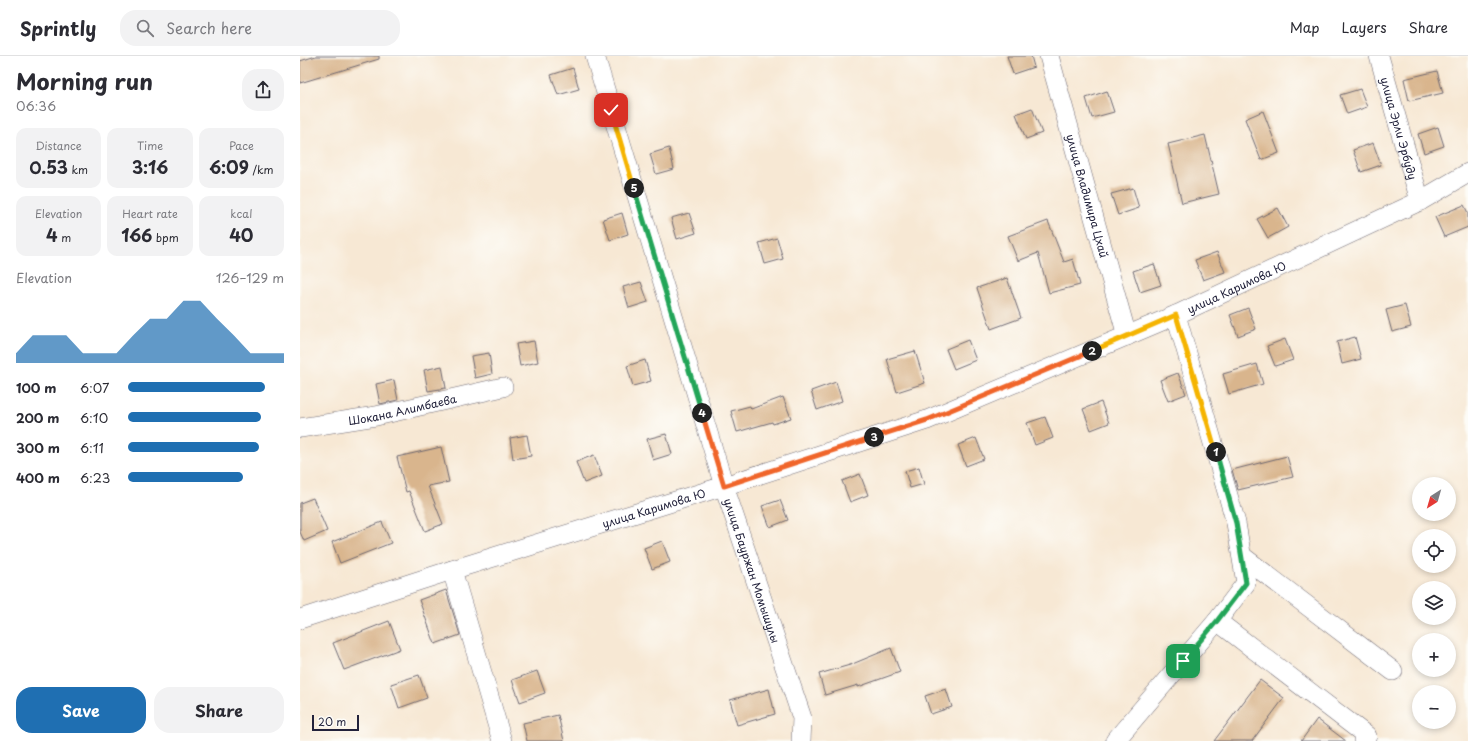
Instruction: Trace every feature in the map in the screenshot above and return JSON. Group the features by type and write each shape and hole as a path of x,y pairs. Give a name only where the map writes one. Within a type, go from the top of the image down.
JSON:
{"street":[{"name":"улица Бауржан Момышулы","path":"595,56 724,486 802,718 801,741"},
{"name":"улица Владимира Цхай","path":"1049,56 1127,336"},
{"name":"улица Эрли Эрбуду","path":"1379,56 1420,201"},
{"name":"улица Каримова Ю","path":"300,619 452,570 724,486 927,420 1176,315 1420,201 1468,173"},
{"path":"1114,741 1217,621 1246,583 1236,523 1176,315"},
{"name":"Шокана Алимбаева","path":"300,428 376,416 503,387"},
{"path":"1242,556 1393,671"},
{"path":"452,570 502,741"},
{"path":"1217,621 1367,736 1364,741"}],"building":[{"path":"316,56 379,56 379,59 300,83 300,61"},
{"path":"1007,56 1031,56 1034,67 1013,74"},
{"path":"573,68 579,89 558,95 551,75"},
{"path":"1437,71 1443,93 1409,101 1404,79"},
{"path":"1360,89 1367,107 1347,114 1340,95"},
{"path":"1107,91 1114,112 1092,118 1086,98"},
{"path":"1032,108 1042,133 1026,139 1016,114"},
{"path":"1263,111 1279,153 1261,160 1245,119"},
{"path":"1438,127 1444,146 1424,153 1418,134"},
{"path":"1205,135 1219,194 1182,203 1168,144"},
{"path":"1373,143 1381,165 1361,172 1353,150"},
{"path":"669,148 674,169 656,174 650,154"},
{"path":"1133,188 1139,208 1118,215 1111,194"},
{"path":"1464,205 1468,213 1468,227 1444,237 1435,217"},
{"path":"1278,208 1288,227 1268,238 1257,219"},
{"path":"622,213 628,234 610,240 603,219"},
{"path":"689,213 696,233 677,239 671,218"},
{"path":"1048,221 1064,262 1073,259 1080,285 1049,293 1038,253 1018,261 1008,236"},
{"path":"777,238 783,259 765,264 759,243"},
{"path":"1217,252 1225,272 1203,280 1195,260"},
{"path":"1154,264 1161,285 1140,292 1133,271"},
{"path":"1007,278 1021,318 991,329 977,288"},
{"path":"641,282 648,302 629,308 623,287"},
{"path":"1405,305 1411,327 1392,332 1386,310"},
{"path":"1248,308 1256,329 1238,336 1230,315"},
{"path":"1355,337 1361,359 1342,364 1337,342"},
{"path":"1285,339 1293,360 1275,366 1267,346"},
{"path":"968,340 976,360 954,369 946,349"},
{"path":"534,341 538,362 520,366 516,344"},
{"path":"915,351 925,383 897,392 887,359"},
{"path":"489,353 492,374 475,378 471,356"},
{"path":"645,360 651,381 633,386 627,366"},
{"path":"1257,364 1263,384 1229,394 1223,374"},
{"path":"442,366 446,388 428,391 424,370"},
{"path":"1178,373 1186,394 1168,401 1160,380"},
{"path":"394,380 398,400 380,404 376,384"},
{"path":"836,382 842,401 817,410 811,391"},
{"path":"783,397 791,418 773,424 772,422 737,432 731,411 750,406 751,409"},
{"path":"1101,402 1109,423 1091,430 1083,409"},
{"path":"1045,417 1053,438 1035,445 1027,423"},
{"path":"666,434 672,454 653,460 647,439"},
{"path":"527,435 531,456 513,459 510,438"},
{"path":"976,438 984,459 966,466 958,445"},
{"path":"441,447 449,482 428,486 443,524 425,531 409,491 406,492 397,457"},
{"path":"594,455 602,476 584,483 576,462"},
{"path":"1287,456 1293,477 1238,490 1232,470"},
{"path":"919,467 924,484 910,488 905,471"},
{"path":"860,474 868,495 850,502 842,481"},
{"path":"313,498 327,531 304,541 300,532 300,503"},
{"path":"780,500 788,520 770,527 762,506"},
{"path":"382,522 391,543 340,563 332,542"},
{"path":"662,541 670,562 652,569 644,548"},
{"path":"446,590 460,635 435,644 419,600"},
{"path":"389,621 400,649 344,670 333,643"},
{"path":"891,648 900,672 858,687 858,685 825,695 819,674 850,665"},
{"path":"537,671 545,693 520,702 512,680"},
{"path":"419,675 427,698 399,708 391,684"},
{"path":"1260,680 1284,698 1252,741 1214,741"},
{"path":"769,689 775,714 737,725 730,700"},
{"path":"946,689 952,707 931,714 925,696"},
{"path":"558,715 564,741 527,741 523,723"},
{"path":"1317,719 1346,741 1301,741"}],"route":[{"path":"611,110 724,486 927,420 1176,315 1236,523 1246,583 1217,621 1183,661"}]}
